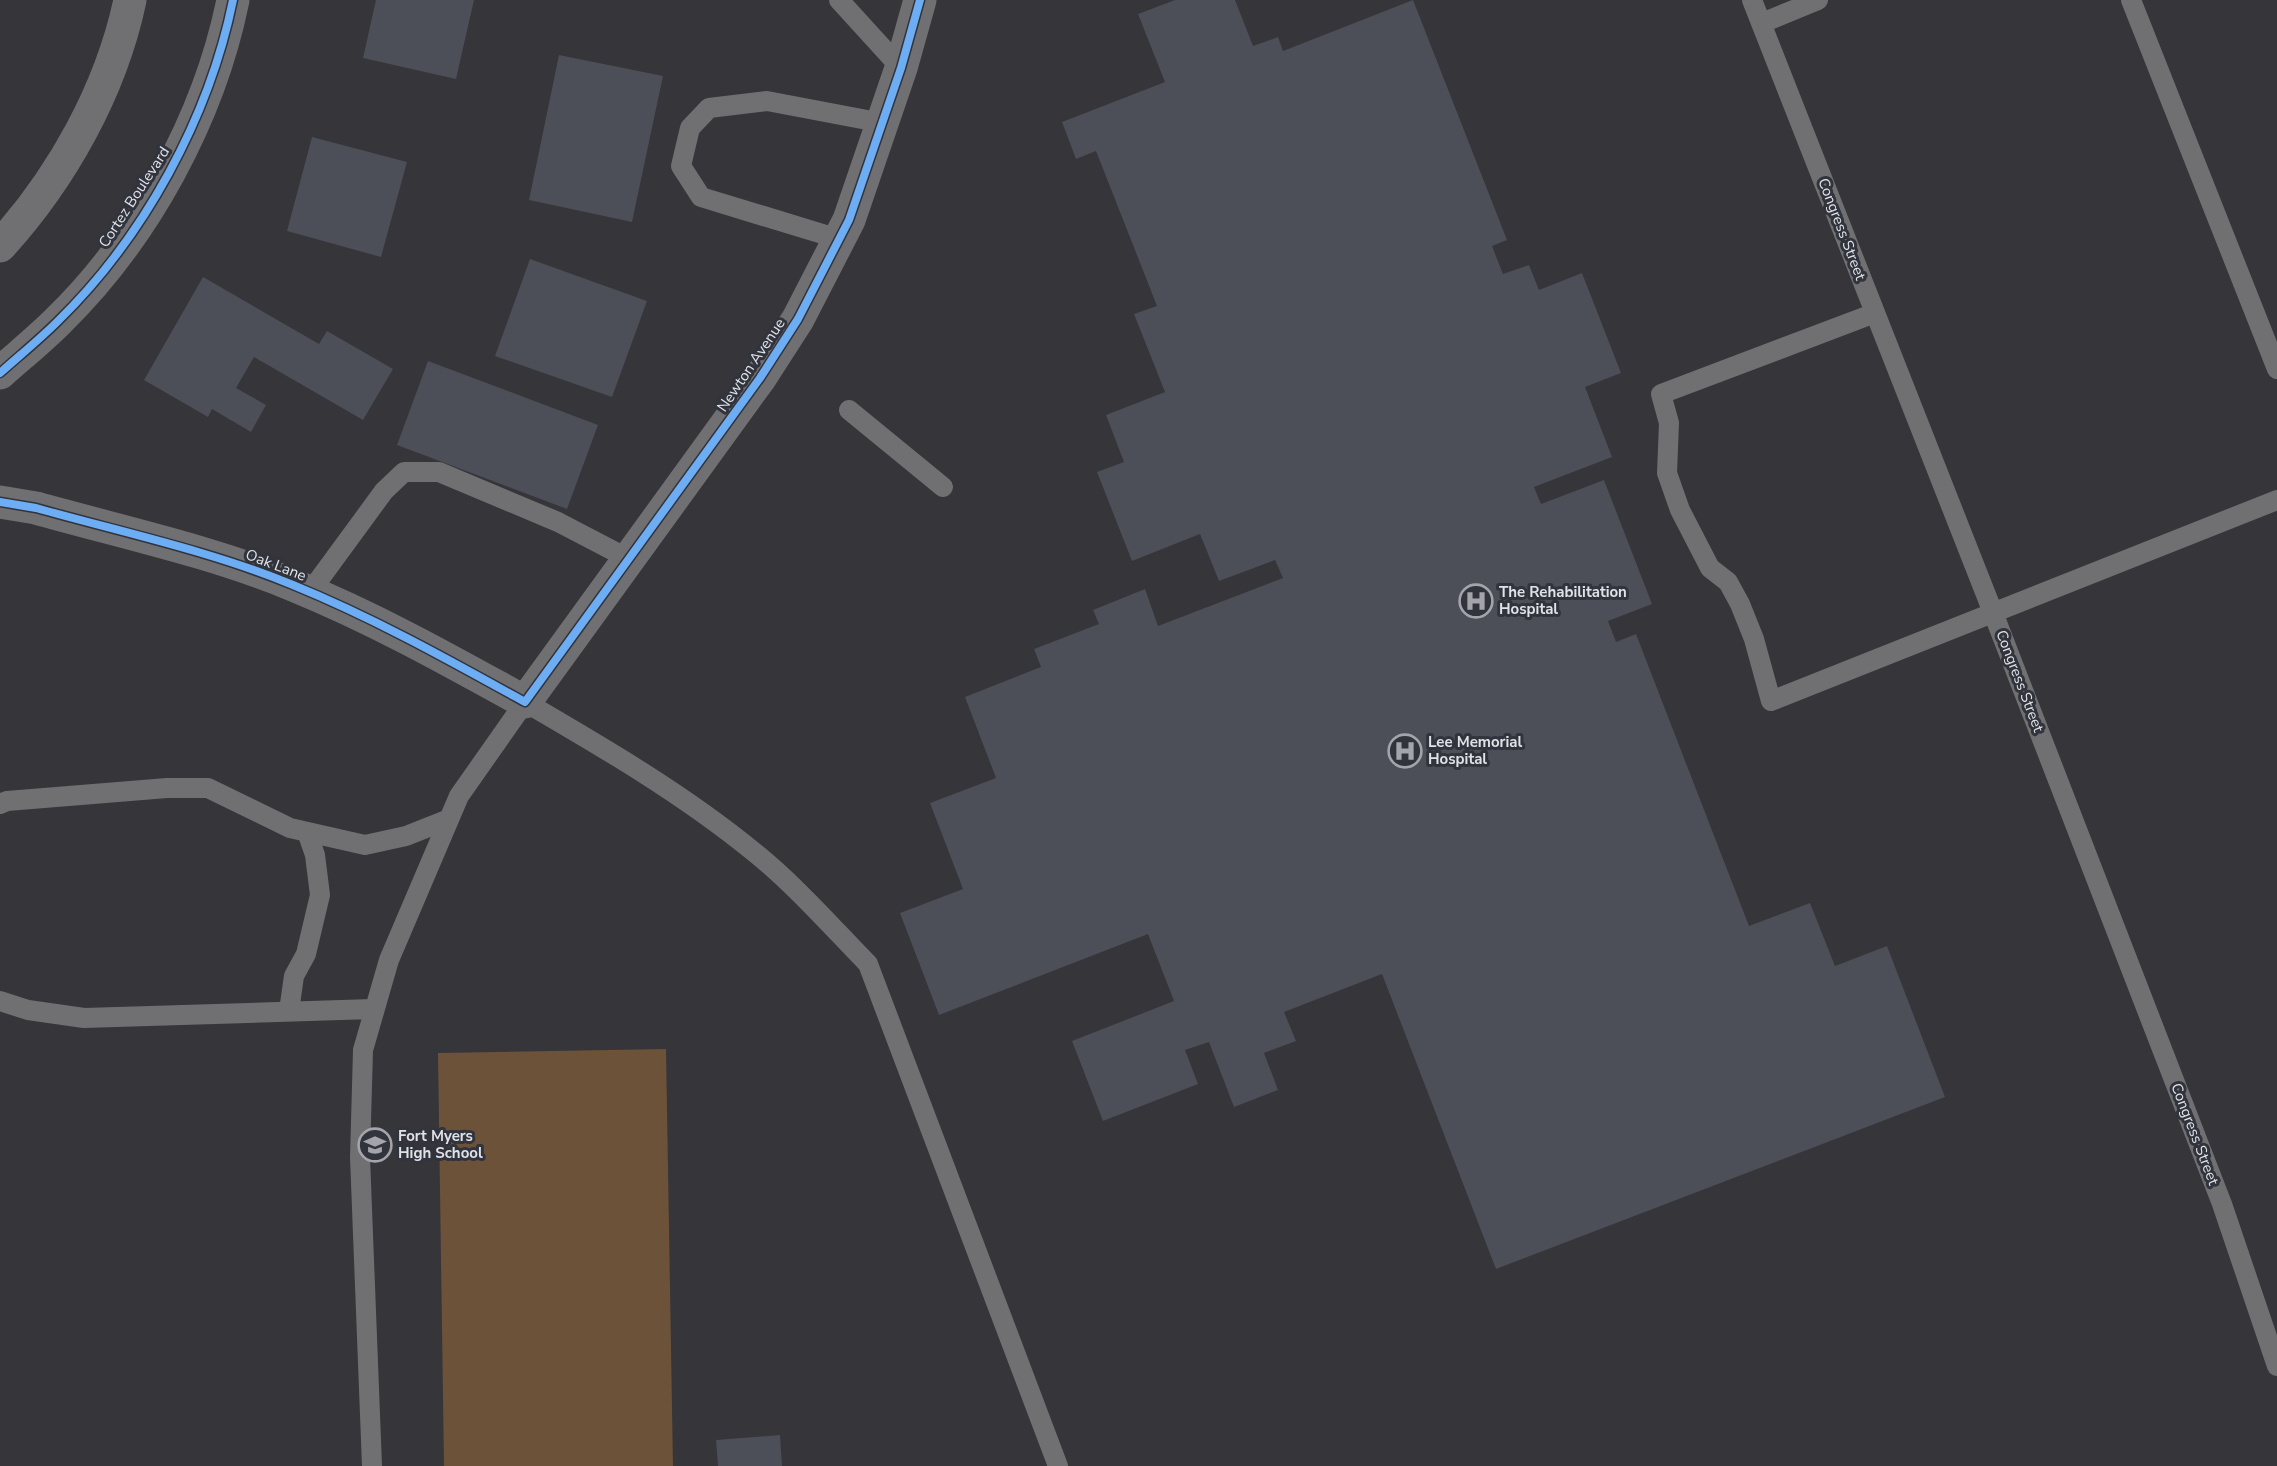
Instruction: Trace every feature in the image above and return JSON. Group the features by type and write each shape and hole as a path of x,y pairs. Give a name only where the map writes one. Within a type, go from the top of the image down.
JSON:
{"street":[{"path":"0,246 42,192 77,139 108,71 130,0"},
{"name":"Cortez Boulevard","path":"0,373 59,320 95,280 134,229 184,143 226,34 233,0"},
{"name":"Newton Avenue","path":"525,702 760,378 798,319 849,220 901,68 920,0"},
{"name":"Oak Lane","path":"0,502 36,508 247,567 310,592 398,632 525,702"}],"lane":[{"path":"839,0 901,68"},
{"name":"Congress Street","path":"1752,0 2222,1204 2277,1366"},
{"path":"1762,23 1818,0"},
{"path":"2131,0 2277,369"},
{"path":"839,239 701,197 681,166 690,128 709,108 767,101 883,123"},
{"path":"1875,313 1661,394 1669,423 1667,472 1680,510 1710,568 1728,582 1740,604 1754,639 1771,701 1994,615 2139,554 2277,500"},
{"path":"849,410 943,487"},
{"path":"310,592 384,490 404,472 439,472 558,522 629,559"},
{"path":"372,1466 360,1157 363,1050 388,960 459,796 525,702 637,767 754,852 815,908 868,964 1058,1466"},
{"path":"0,804 8,801 167,788 208,788 290,828 364,845 406,836 449,819"},
{"path":"289,1011 294,976 306,954 321,895 315,855 307,832"},
{"path":"0,1000 28,1010 84,1018 373,1009"}],"shaded area":[{"path":"666,1049 673,1466 444,1466 438,1053"}],"building":[{"path":"376,0 474,0 456,79 363,58"},
{"path":"1175,0 1235,0 1253,46 1278,37 1283,51 1413,0 1507,240 1492,246 1503,274 1529,265 1539,290 1582,273 1621,373 1585,387 1612,457 1534,487 1541,504 1604,480 1652,604 1608,621 1616,642 1636,634 1749,926 1810,903 1835,966 1887,946 1945,1097 1496,1269 1382,974 1284,1012 1296,1041 1264,1053 1278,1090 1234,1107 1209,1042 1185,1050 1198,1084 1103,1121 1072,1041 1174,1001 1148,934 939,1015 900,913 963,889 930,803 996,778 965,697 1041,667 1034,649 1099,624 1093,610 1145,589 1158,626 1283,578 1275,560 1219,581 1200,534 1132,561 1097,472 1124,462 1106,415 1165,392 1134,314 1157,306 1096,151 1076,159 1062,122 1165,82 1138,14"},
{"path":"559,55 663,76 632,222 529,200"},
{"path":"312,137 407,162 381,257 287,231"},
{"path":"530,259 647,301 612,397 495,356"},
{"path":"203,277 319,344 327,331 393,369 363,420 254,357 236,388 266,405 251,432 212,409 208,417 144,380"},
{"path":"428,361 598,425 567,509 397,445"},
{"path":"780,1435 782,1466 718,1466 716,1440"}],"cycle path":[{"path":"0,373 51,328 89,288 145,214 169,173 208,88 233,0"},
{"path":"0,502 36,508 166,543 262,573 382,625 525,702 760,378 798,319 849,220 901,68 920,0"}],"place":[{"name":"The Rehabilitation Hospital","path":"1476,601"},
{"name":"Lee Memorial Hospital","path":"1405,751"},
{"name":"Fort Myers High School","path":"375,1145"}]}
